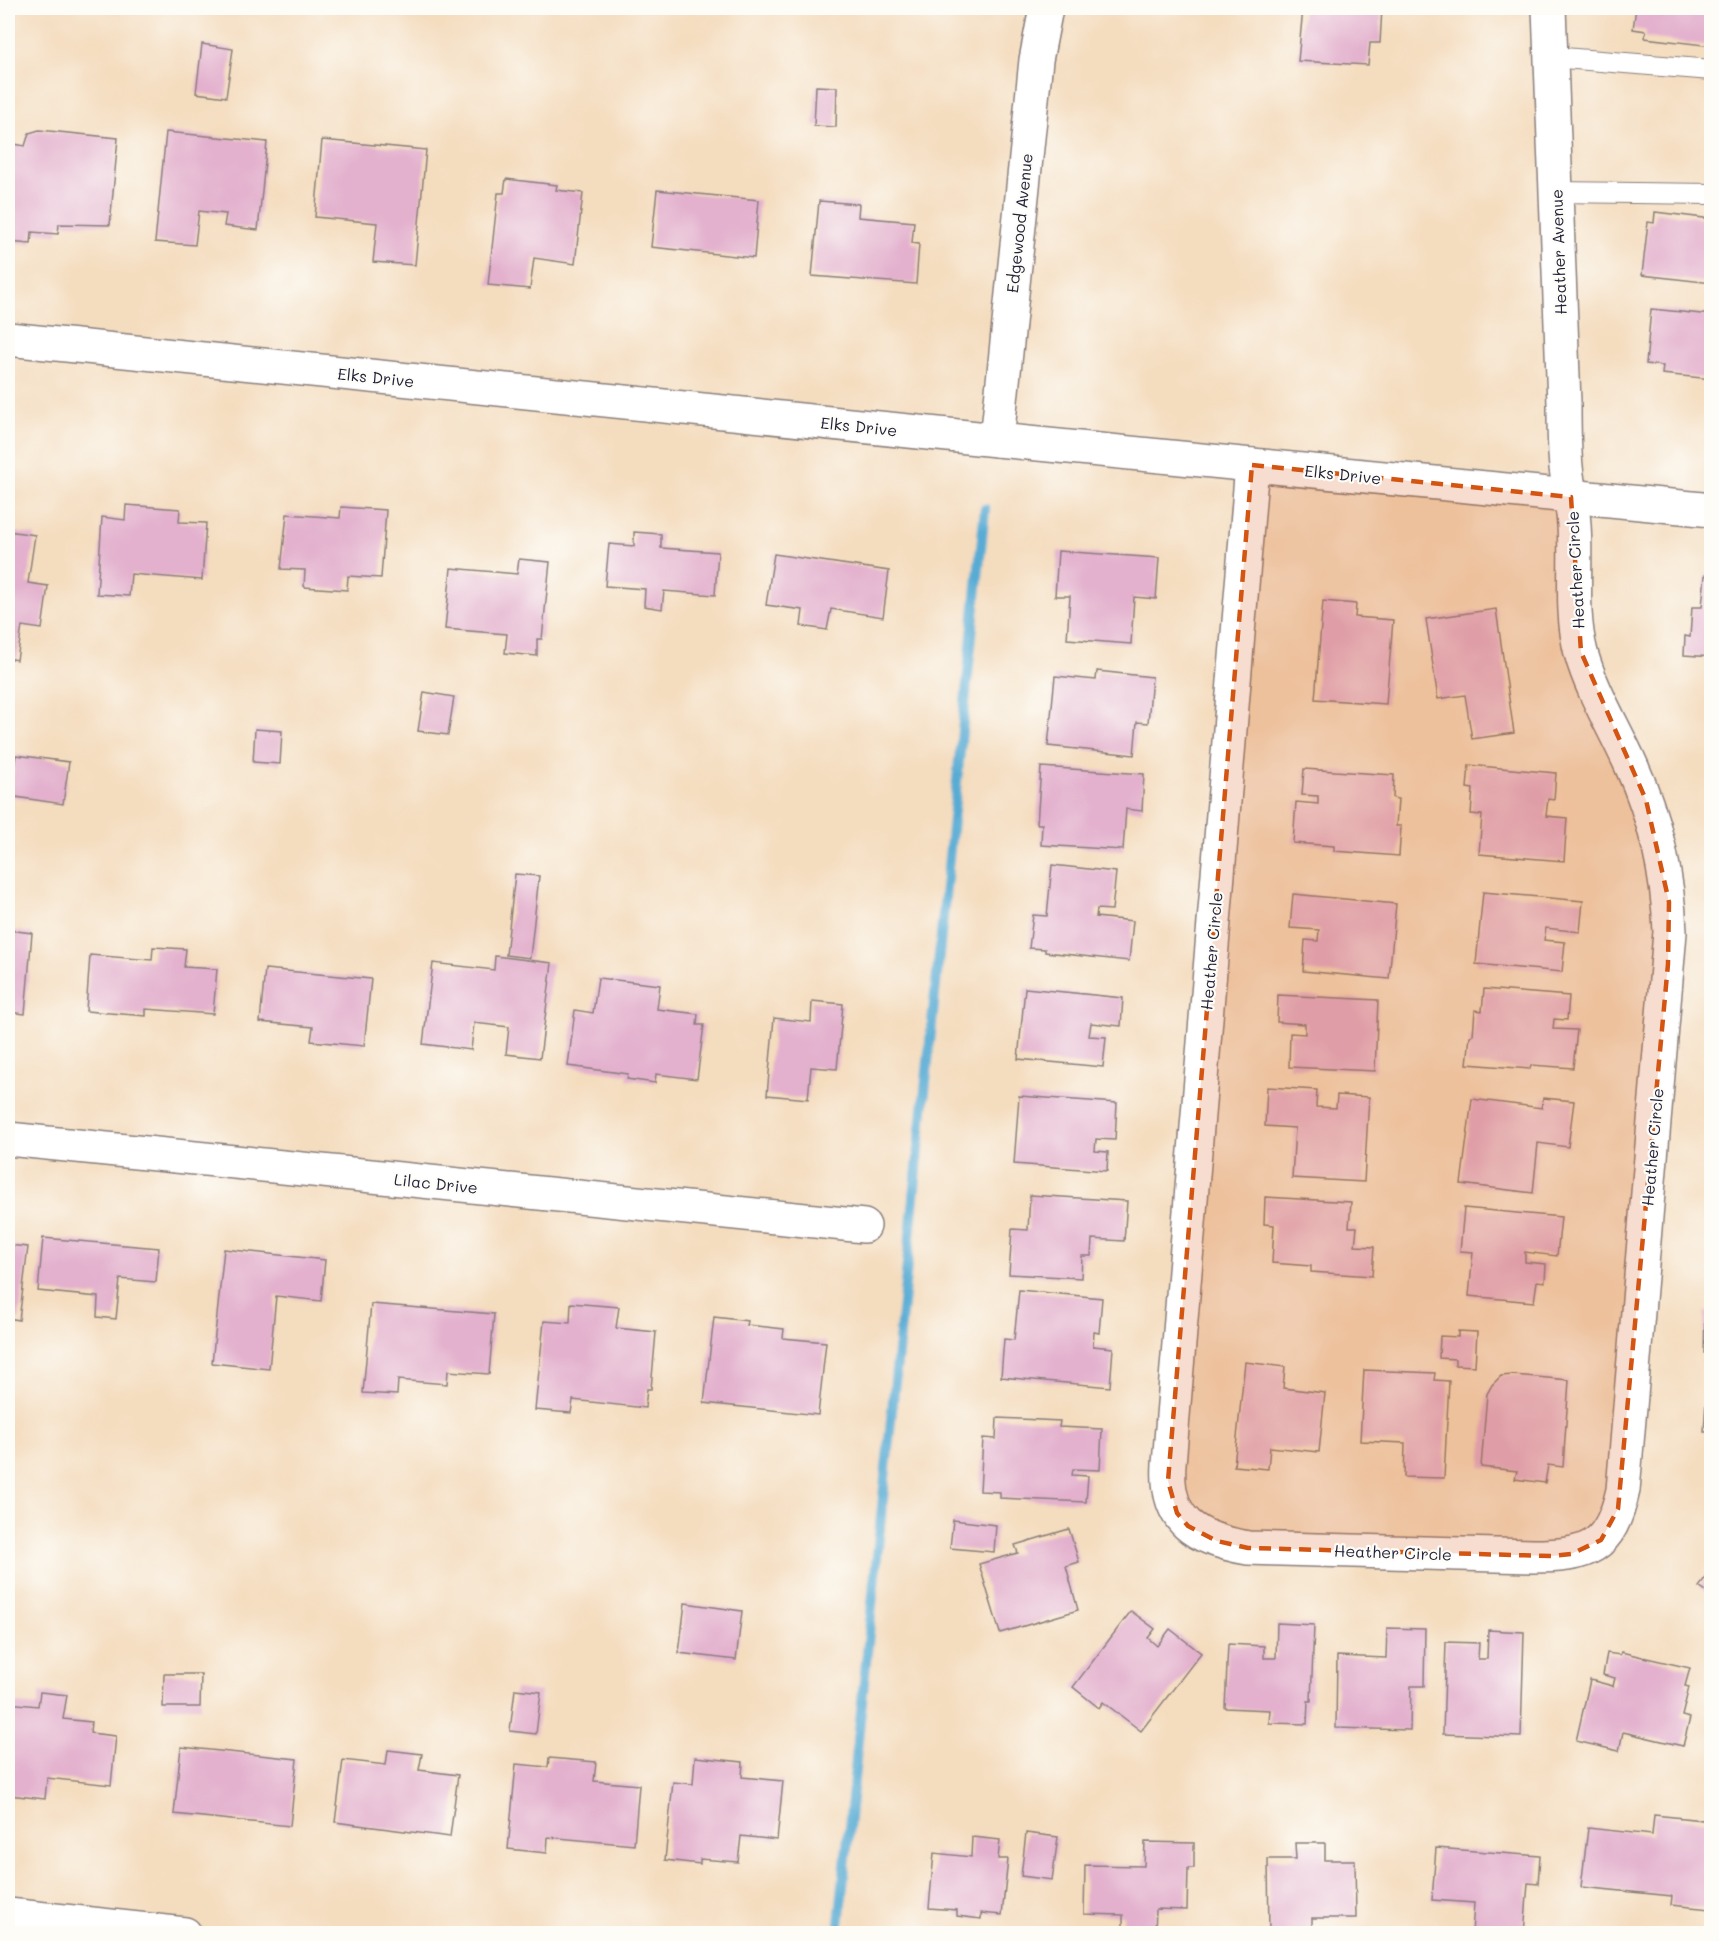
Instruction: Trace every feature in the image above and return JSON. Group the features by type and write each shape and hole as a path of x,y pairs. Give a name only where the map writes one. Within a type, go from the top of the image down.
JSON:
{"street":[{"name":"Edgewood Avenue","path":"997,440 1035,72 1046,8"},
{"name":"Heather Avenue","path":"1549,8 1564,434 1571,497"},
{"name":"Elks Drive","path":"8,339 1712,510"},
{"name":"Heather Circle","path":"1252,465 1168,1481 1170,1498 1177,1513 1188,1526 1217,1540 1248,1548 1532,1556 1570,1554 1587,1549 1601,1540 1611,1527 1618,1509 1623,1490 1668,964 1669,902 1662,859 1646,800 1600,702 1581,652 1576,626 1574,526 1571,497"},
{"name":"Lilac Drive","path":"8,1139 864,1226"},
{"path":"8,1915 185,1934"}],"lane":[{"path":"1551,57 1712,70"},
{"path":"1556,192 1712,195"}],"highlighted area":[{"path":"1252,465 1571,497 1581,652 1646,800 1669,902 1668,964 1618,1509 1601,1540 1571,1554 1552,1556 1248,1548 1217,1541 1188,1526 1177,1513 1168,1481"}],"building":[{"path":"898,8 923,8 923,13 898,10"},
{"path":"1303,8 1382,8 1380,43 1370,43 1368,65 1298,61"},
{"path":"1636,8 1712,8 1712,46 1645,38 1646,31 1633,29"},
{"path":"202,44 233,49 226,97 196,93"},
{"path":"816,86 837,87 836,127 814,126"},
{"path":"39,130 118,138 110,225 59,224 58,234 32,232 31,244 8,242 8,143 25,146 29,133"},
{"path":"166,132 267,142 258,230 224,226 226,214 199,211 195,245 155,242"},
{"path":"322,140 426,150 415,265 373,262 377,223 315,217"},
{"path":"506,179 557,185 556,190 583,193 575,264 534,258 530,289 488,285 498,193 504,193"},
{"path":"657,190 759,200 754,258 651,247"},
{"path":"819,201 859,204 858,217 914,222 912,243 919,244 916,284 812,276"},
{"path":"1655,212 1712,219 1712,283 1642,275 1648,222 1654,223"},
{"path":"1651,309 1712,315 1712,379 1662,374 1663,366 1646,364"},
{"path":"126,505 180,509 179,522 206,523 202,580 131,574 129,596 97,594 102,517 125,520"},
{"path":"341,507 386,510 381,578 348,576 347,590 304,587 305,570 281,569 287,514 340,518"},
{"path":"8,531 35,535 28,583 48,586 42,629 22,626 17,660 8,658"},
{"path":"634,532 661,534 661,548 718,552 715,595 664,591 662,609 644,606 645,589 605,586 609,544 634,546"},
{"path":"1058,551 1159,558 1156,599 1134,597 1131,644 1067,639 1070,596 1055,596"},
{"path":"774,554 889,571 883,617 831,609 827,630 801,626 803,610 766,605"},
{"path":"519,559 550,562 542,639 537,639 537,656 505,653 507,634 445,629 451,568 517,574"},
{"path":"1705,575 1712,576 1712,657 1684,655 1685,636 1690,637 1692,607 1702,607"},
{"path":"1323,601 1356,604 1355,617 1393,620 1386,704 1315,699"},
{"path":"1496,609 1514,733 1472,739 1465,695 1438,699 1426,619"},
{"path":"1097,671 1152,677 1148,723 1137,722 1134,755 1048,746 1055,676 1096,680"},
{"path":"424,692 454,697 448,735 418,731"},
{"path":"255,729 282,731 280,764 253,762"},
{"path":"16,755 69,762 63,804 9,796"},
{"path":"1469,765 1556,773 1554,800 1548,799 1546,816 1567,818 1564,861 1479,854 1482,815 1471,814 1473,789 1467,788"},
{"path":"1041,767 1144,774 1142,811 1126,809 1123,850 1041,845 1042,824 1037,824"},
{"path":"1304,769 1394,775 1393,798 1398,799 1396,826 1401,826 1399,856 1334,851 1334,846 1293,843 1296,802 1318,804 1318,796 1302,795"},
{"path":"1052,865 1116,872 1112,910 1097,909 1096,917 1133,921 1129,961 1045,952 1045,949 1029,948 1033,915 1047,916"},
{"path":"515,874 539,876 530,958 506,955"},
{"path":"1483,892 1583,901 1580,932 1546,928 1544,940 1565,942 1562,972 1476,964"},
{"path":"1293,894 1396,904 1389,979 1303,971 1305,940 1318,941 1319,930 1290,928"},
{"path":"8,930 32,933 25,1014 8,1012"},
{"path":"153,947 186,949 184,967 217,969 213,1014 146,1009 146,1016 86,1011 90,955 152,960"},
{"path":"495,956 552,963 540,1058 506,1054 509,1027 474,1023 471,1050 423,1044 433,963 494,970"},
{"path":"265,969 371,979 364,1046 311,1041 313,1027 260,1022"},
{"path":"598,978 660,985 657,1009 698,1014 697,1025 704,1025 697,1079 656,1074 655,1083 627,1079 628,1074 568,1066 575,1010 593,1013"},
{"path":"1025,988 1123,998 1121,1026 1091,1023 1089,1036 1106,1037 1103,1067 1018,1059"},
{"path":"1484,989 1569,996 1567,1020 1554,1019 1553,1029 1577,1030 1573,1068 1531,1065 1530,1069 1467,1064 1475,1010 1482,1011"},
{"path":"1278,995 1378,1000 1375,1071 1289,1067 1290,1033 1305,1034 1305,1024 1277,1022"},
{"path":"812,1001 843,1004 837,1069 811,1067 808,1099 767,1095 774,1018 811,1022"},
{"path":"1267,1087 1317,1090 1316,1107 1336,1108 1337,1095 1369,1097 1364,1182 1292,1178 1295,1128 1265,1126"},
{"path":"1019,1096 1117,1103 1115,1140 1096,1139 1095,1151 1108,1152 1107,1171 1014,1164"},
{"path":"1543,1098 1574,1101 1568,1147 1538,1143 1533,1193 1461,1184 1472,1099 1542,1108"},
{"path":"1030,1195 1127,1201 1124,1241 1092,1239 1091,1256 1082,1256 1081,1278 1009,1274 1012,1229 1028,1230"},
{"path":"1265,1197 1351,1202 1349,1227 1357,1227 1355,1246 1374,1247 1372,1276 1311,1272 1311,1266 1272,1263 1274,1225 1264,1224"},
{"path":"1464,1208 1561,1217 1557,1256 1525,1252 1525,1262 1546,1264 1545,1282 1537,1281 1534,1302 1469,1296 1473,1252 1460,1251"},
{"path":"43,1238 159,1248 156,1282 120,1279 116,1319 97,1317 98,1297 38,1291"},
{"path":"8,1245 28,1247 19,1320 8,1318"},
{"path":"224,1249 325,1260 321,1301 276,1296 269,1369 212,1363"},
{"path":"1019,1290 1102,1298 1099,1333 1094,1332 1093,1346 1113,1348 1110,1387 1001,1377 1004,1339 1014,1340"},
{"path":"571,1303 619,1307 616,1328 656,1332 651,1389 647,1389 645,1408 573,1400 571,1413 535,1410 544,1321 570,1323"},
{"path":"371,1304 494,1314 489,1374 448,1371 447,1384 398,1380 397,1395 363,1393"},
{"path":"1705,1312 1712,1312 1712,1353 1704,1353"},
{"path":"714,1317 748,1321 747,1325 784,1329 783,1338 826,1342 818,1415 704,1403"},
{"path":"1458,1331 1477,1332 1475,1366 1455,1365 1455,1359 1439,1358 1440,1336 1458,1337"},
{"path":"1245,1362 1285,1367 1283,1388 1325,1393 1319,1452 1270,1447 1268,1469 1234,1466"},
{"path":"1364,1370 1435,1373 1434,1380 1449,1381 1444,1478 1404,1477 1405,1443 1360,1441"},
{"path":"1501,1376 1569,1380 1563,1467 1548,1465 1545,1483 1515,1479 1517,1471 1481,1467 1487,1394"},
{"path":"1706,1401 1712,1401 1712,1432 1704,1432"},
{"path":"997,1418 1060,1421 1059,1427 1102,1429 1100,1470 1073,1469 1072,1475 1088,1476 1086,1502 1000,1498 1000,1492 980,1491 983,1438 996,1439"},
{"path":"953,1520 996,1525 994,1552 950,1548"},
{"path":"1069,1529 1079,1562 1066,1566 1078,1610 1000,1633 979,1564 1018,1553 1015,1545"},
{"path":"1712,1570 1712,1596 1699,1587"},
{"path":"685,1603 742,1611 736,1660 679,1653"},
{"path":"1131,1611 1155,1629 1148,1638 1157,1646 1170,1629 1201,1653 1141,1731 1103,1702 1099,1708 1073,1687"},
{"path":"1277,1623 1314,1625 1311,1701 1308,1701 1307,1724 1269,1723 1270,1710 1225,1708 1228,1644 1264,1646 1264,1658 1276,1658"},
{"path":"1387,1628 1425,1629 1424,1686 1411,1686 1410,1730 1336,1728 1337,1656 1386,1658"},
{"path":"1488,1630 1524,1632 1521,1737 1443,1734 1446,1642 1479,1643 1478,1659 1487,1659"},
{"path":"1621,1652 1690,1668 1685,1686 1689,1687 1682,1716 1690,1718 1683,1746 1623,1732 1619,1751 1576,1741 1590,1680 1613,1686 1615,1678 1603,1675 1607,1653 1620,1655"},
{"path":"164,1674 201,1674 200,1707 163,1707"},
{"path":"515,1689 541,1692 536,1734 510,1731"},
{"path":"40,1692 67,1695 63,1719 91,1722 90,1733 116,1736 111,1785 47,1778 45,1799 8,1795 8,1703 38,1706"},
{"path":"181,1747 297,1759 290,1826 174,1814"},
{"path":"388,1750 422,1754 419,1770 458,1775 450,1837 335,1822 343,1760 386,1765"},
{"path":"695,1757 743,1762 742,1777 783,1781 777,1840 741,1836 738,1862 700,1859 700,1864 665,1860 673,1782 693,1784"},
{"path":"549,1758 596,1762 594,1781 639,1785 634,1845 548,1837 547,1853 508,1849 516,1764 548,1767"},
{"path":"1654,1815 1712,1821 1710,1909 1671,1905 1672,1896 1581,1887 1588,1828 1652,1835"},
{"path":"1026,1833 1058,1837 1052,1880 1021,1876"},
{"path":"972,1837 1000,1840 998,1859 1008,1859 1002,1915 981,1913 981,1919 957,1916 957,1910 929,1908 934,1853 971,1857"},
{"path":"1145,1842 1194,1843 1194,1868 1188,1868 1187,1910 1156,1909 1155,1933 1123,1932 1123,1915 1084,1914 1085,1865 1144,1866"},
{"path":"1295,1843 1325,1843 1325,1860 1355,1860 1356,1918 1312,1918 1312,1934 1269,1934 1268,1859 1296,1859"},
{"path":"1436,1848 1540,1856 1538,1884 1528,1883 1524,1934 1472,1934 1474,1903 1432,1900"}],"waterway":[{"path":"838,1934 985,509"}]}
